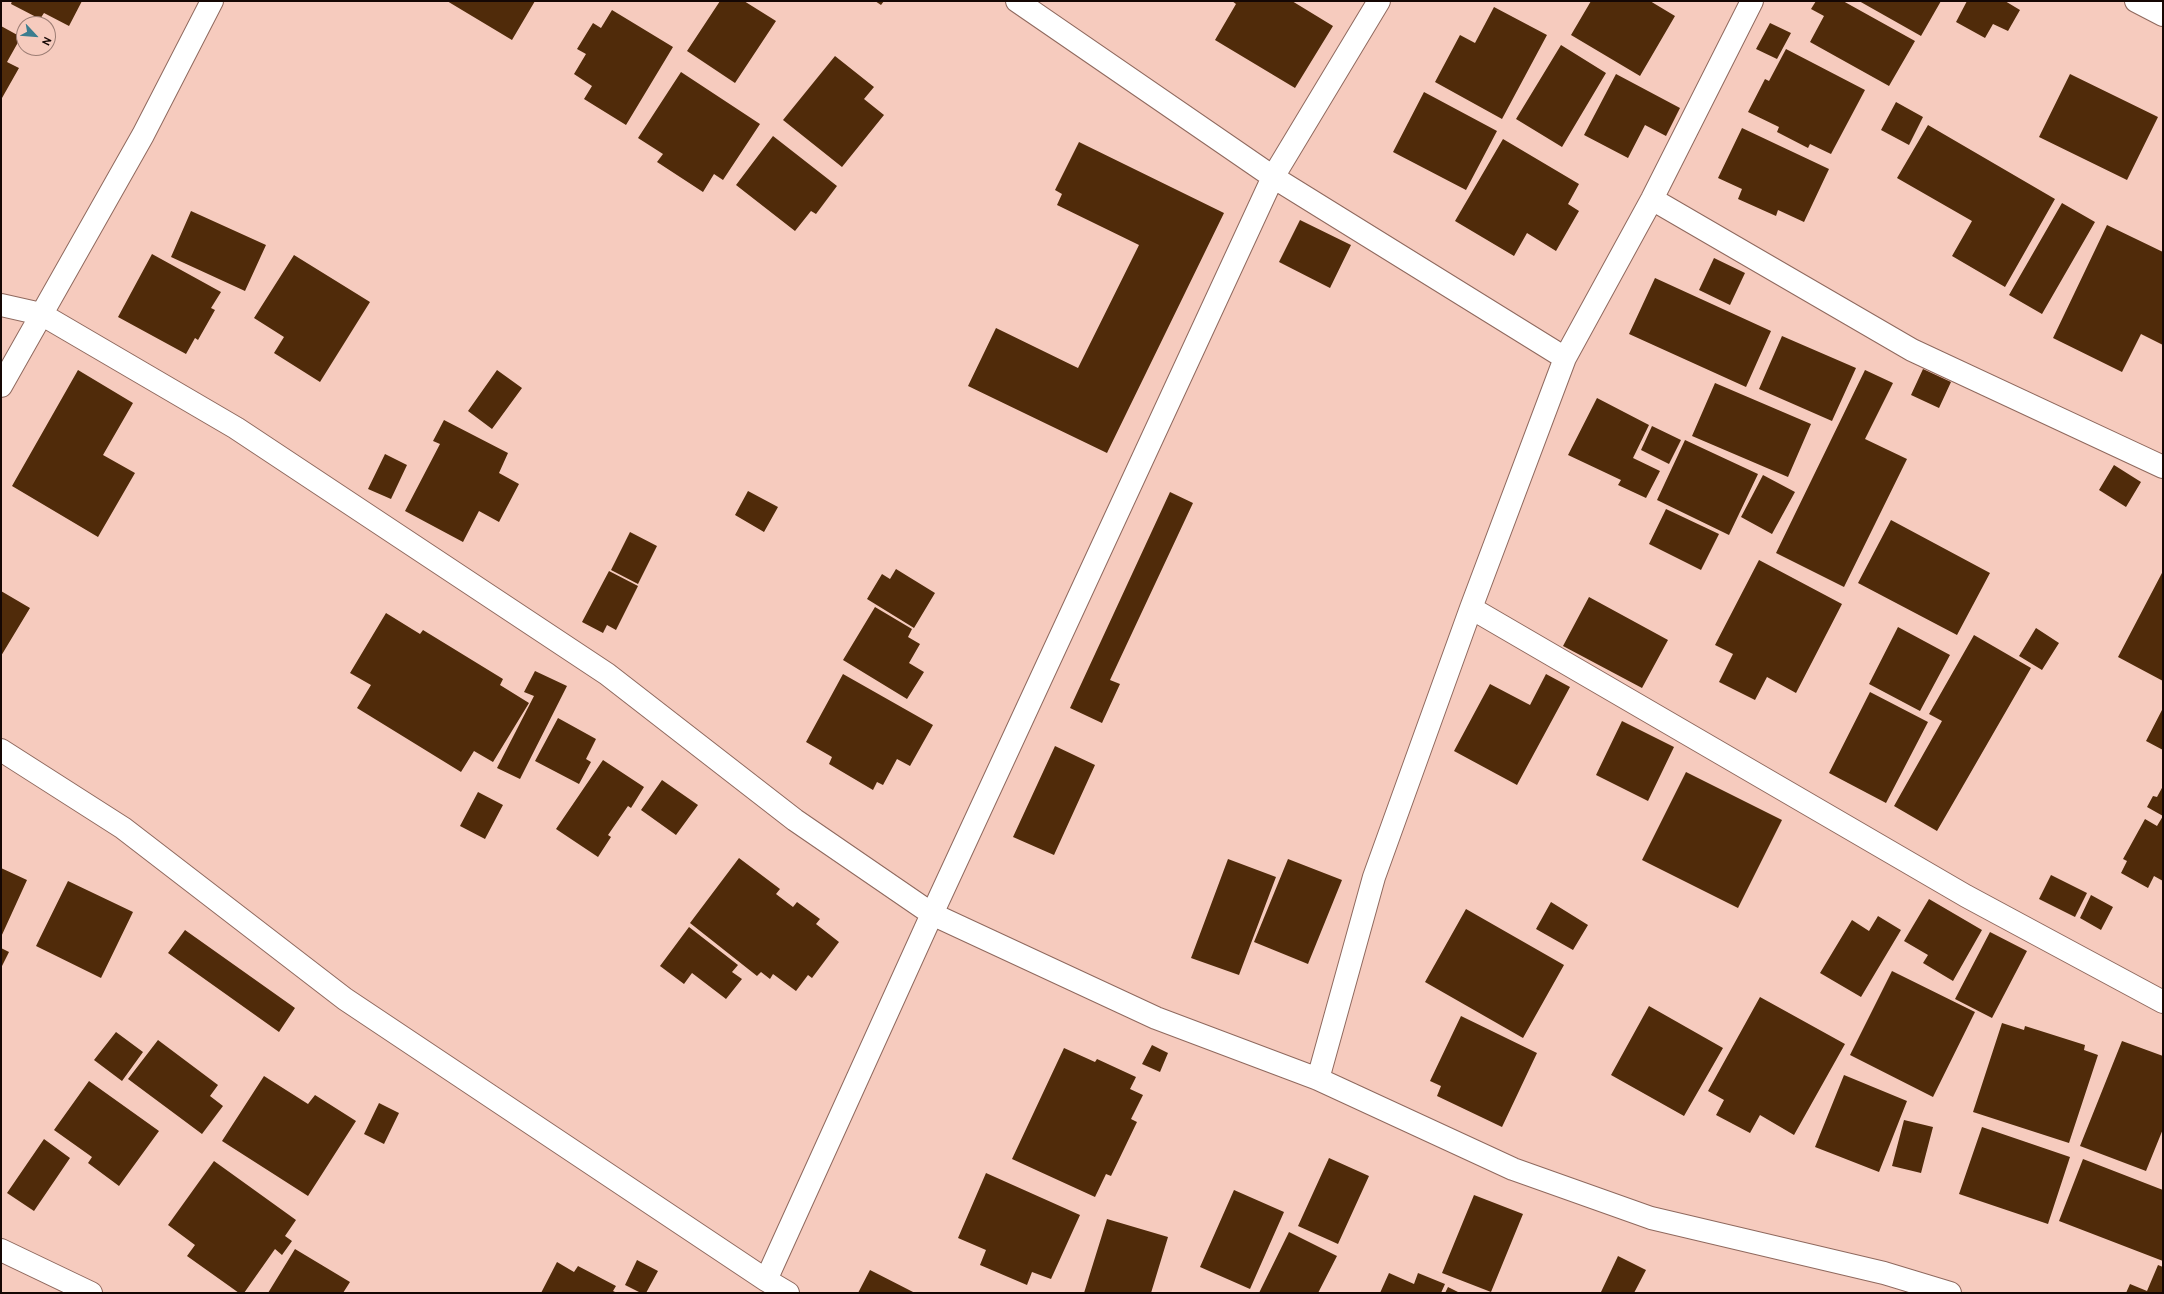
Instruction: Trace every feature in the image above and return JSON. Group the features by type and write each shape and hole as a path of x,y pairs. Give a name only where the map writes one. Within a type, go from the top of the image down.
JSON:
{"street":[{"path":"1,386 143,135 212,1"},
{"path":"1017,1 1273,177 1565,358"},
{"path":"766,1280 932,914 1273,177 1380,1"},
{"path":"1318,1079 1374,877 1471,608 1565,358 1652,199 1752,1"},
{"path":"2136,1 2163,15"},
{"path":"1652,199 1912,350 2163,467"},
{"path":"1,305 41,314 236,428 607,674 795,820 932,914 1156,1018 1318,1079 1513,1168 1651,1218 1884,1273 1950,1293"},
{"path":"1471,608 1966,896 2163,1002"},
{"path":"1,750 122,828 345,999 766,1280 788,1293"},
{"path":"1,1250 91,1293"}],"building":[{"path":"12,1 82,1 69,26 56,19 56,16 50,16 44,13 42,16 34,16 11,4"},
{"path":"447,1 535,1 512,40"},
{"path":"720,1 744,1 776,21 735,83 687,51"},
{"path":"875,1 884,1 881,5"},
{"path":"1232,1 1292,1 1333,26 1295,88 1215,40 1236,4"},
{"path":"1591,1 1650,1 1675,16 1640,76 1571,35"},
{"path":"1816,1 1843,1 1915,41 1889,86 1810,42 1824,16 1811,9"},
{"path":"1859,1 1941,1 1921,36"},
{"path":"1967,1 2005,1 2020,10 2008,31 1993,24 1985,38 1956,22"},
{"path":"1494,7 1547,35 1502,119 1435,82 1460,35 1475,43"},
{"path":"612,10 673,47 626,125 584,99 592,86 574,74 586,54 577,49 593,23 601,28"},
{"path":"1770,23 1791,33 1777,59 1756,49"},
{"path":"1,26 16,34 16,46 7,62 19,68 2,98"},
{"path":"1561,45 1606,73 1562,147 1516,119"},
{"path":"1786,49 1865,90 1831,154 1810,144 1808,148 1777,132 1779,127 1748,112 1765,79 1769,81"},
{"path":"835,56 874,87 864,99 884,115 842,167 783,120"},
{"path":"681,72 760,124 723,180 714,174 703,192 657,162 663,154 638,138"},
{"path":"1616,74 1680,108 1666,136 1645,125 1628,158 1584,135"},
{"path":"2070,74 2158,117 2127,180 2039,137"},
{"path":"1424,92 1497,131 1466,190 1393,152"},
{"path":"1896,102 1923,117 1909,145 1881,130"},
{"path":"1928,125 2055,199 2005,287 1952,256 1972,221 1897,178"},
{"path":"1742,128 1829,169 1804,222 1778,210 1776,216 1738,199 1742,189 1718,178"},
{"path":"773,136 837,186 816,214 811,211 795,231 736,185"},
{"path":"1503,139 1579,184 1568,204 1579,211 1556,251 1527,233 1514,256 1455,221"},
{"path":"1079,142 1224,213 1107,453 968,386 996,328 1078,368 1139,245 1057,205 1062,194 1055,190"},
{"path":"2062,203 2095,222 2042,314 2009,295"},
{"path":"191,211 266,245 245,291 171,257"},
{"path":"1300,220 1351,245 1330,288 1279,262"},
{"path":"2107,225 2163,252 2163,345 2141,334 2122,372 2053,338"},
{"path":"152,254 221,292 211,308 215,310 198,340 195,338 186,354 118,317"},
{"path":"294,255 370,302 320,382 274,353 284,337 254,318"},
{"path":"1714,258 1745,273 1730,305 1699,290"},
{"path":"1655,278 1771,331 1746,387 1629,334"},
{"path":"1782,336 1856,368 1832,421 1759,389"},
{"path":"1923,369 1951,382 1939,408 1911,395"},
{"path":"78,370 133,403 103,455 135,473 98,537 12,486"},
{"path":"497,370 522,388 492,429 468,411"},
{"path":"1865,370 1893,383 1865,439 1907,459 1844,587 1776,553"},
{"path":"1715,383 1811,424 1788,477 1692,436"},
{"path":"1597,398 1649,425 1633,458 1660,471 1646,498 1618,485 1621,480 1568,455"},
{"path":"444,420 508,453 499,473 519,484 499,522 479,511 463,542 405,511 440,444 433,441"},
{"path":"1652,426 1681,440 1669,464 1641,450"},
{"path":"1685,440 1758,474 1729,535 1657,500"},
{"path":"385,454 407,465 391,499 368,489"},
{"path":"2114,465 2141,482 2126,507 2099,490"},
{"path":"1763,475 1795,492 1772,534 1741,517"},
{"path":"748,491 778,507 764,532 735,515"},
{"path":"1170,492 1193,503 1110,680 1120,684 1102,723 1070,708"},
{"path":"1666,509 1719,534 1701,570 1649,544"},
{"path":"1891,520 1990,573 1957,635 1858,583"},
{"path":"630,532 657,546 638,584 611,570"},
{"path":"1759,560 1842,604 1796,693 1767,677 1755,700 1719,682 1733,654 1715,645"},
{"path":"896,569 935,593 914,628 867,599 882,574 890,579"},
{"path":"609,571 638,586 616,630 607,625 603,633 582,622"},
{"path":"2163,571 2163,681 2118,657"},
{"path":"1,591 30,608 1,656"},
{"path":"1589,597 1668,640 1642,688 1563,646"},
{"path":"875,607 912,629 908,637 920,644 909,663 924,672 907,699 843,660"},
{"path":"386,613 420,634 423,630 503,679 500,685 529,703 493,762 474,751 461,772 357,708 371,685 350,673"},
{"path":"1898,627 1950,655 1920,711 1869,684"},
{"path":"2036,628 2059,643 2042,670 2019,656"},
{"path":"1974,635 2031,668 1937,831 1894,806 1942,721 1929,714"},
{"path":"535,671 567,686 520,779 497,768 534,696 524,692"},
{"path":"843,674 933,725 910,766 897,759 883,785 877,782 873,790 829,764 832,757 806,742"},
{"path":"1546,674 1570,687 1517,785 1454,751 1490,684 1530,705"},
{"path":"1870,692 1928,722 1886,803 1829,773"},
{"path":"2163,708 2163,750 2146,741"},
{"path":"558,718 596,739 586,759 591,762 579,784 535,761"},
{"path":"1622,721 1674,747 1648,801 1596,775"},
{"path":"1055,746 1095,765 1054,855 1013,837"},
{"path":"603,760 644,787 631,808 628,806 608,835 611,837 598,857 556,829"},
{"path":"1686,772 1782,820 1738,908 1642,860"},
{"path":"662,780 698,805 676,835 641,810"},
{"path":"2163,786 2163,816 2147,807 2153,796 2157,797"},
{"path":"478,792 503,805 485,839 460,826"},
{"path":"2163,816 2163,881 2154,876 2148,888 2121,873 2127,861 2123,859 2145,819 2157,826"},
{"path":"739,858 780,889 776,894 793,907 797,902 820,919 816,924 839,942 812,978 808,975 796,991 773,974 770,979 761,972 757,976 690,923"},
{"path":"1228,859 1276,877 1239,975 1191,958"},
{"path":"1288,859 1342,880 1308,964 1254,942"},
{"path":"1,868 27,880 1,937"},
{"path":"2051,875 2087,893 2075,917 2039,899"},
{"path":"68,881 133,912 101,978 36,946"},
{"path":"2091,895 2113,907 2101,930 2080,918"},
{"path":"1929,899 1982,930 1953,981 1923,963 1928,955 1904,941"},
{"path":"1551,902 1588,925 1573,950 1536,929"},
{"path":"1466,909 1564,965 1523,1038 1425,982"},
{"path":"1878,916 1901,930 1861,997 1820,973 1852,920 1869,931"},
{"path":"689,927 738,965 732,972 742,979 726,999 692,973 684,984 660,966"},
{"path":"185,930 295,1008 279,1032 168,953"},
{"path":"1990,932 2027,951 1992,1018 1955,999"},
{"path":"1,948 9,952 1,968"},
{"path":"1892,971 1975,1012 1933,1097 1850,1055"},
{"path":"1760,997 1845,1044 1794,1135 1760,1115 1750,1133 1716,1115 1724,1100 1708,1091"},
{"path":"1649,1006 1723,1048 1684,1116 1611,1075"},
{"path":"1461,1016 1537,1053 1502,1127 1437,1096 1441,1086 1430,1081"},
{"path":"2002,1023 2024,1030 2025,1026 2085,1045 2084,1050 2098,1055 2069,1143 1973,1112"},
{"path":"116,1032 143,1052 122,1081 94,1060"},
{"path":"158,1040 218,1085 210,1096 223,1106 202,1134 128,1079"},
{"path":"2122,1041 2163,1056 2163,1129 2146,1171 2080,1146"},
{"path":"1152,1045 1168,1053 1160,1072 1142,1064"},
{"path":"1064,1048 1095,1062 1097,1059 1136,1077 1130,1089 1143,1095 1131,1119 1137,1122 1111,1176 1106,1174 1095,1197 1012,1159"},
{"path":"1844,1075 1907,1101 1879,1172 1815,1147"},
{"path":"264,1076 308,1104 315,1095 356,1121 308,1196 222,1141"},
{"path":"89,1081 159,1131 119,1186 88,1163 92,1157 54,1130"},
{"path":"379,1103 399,1113 384,1144 364,1134"},
{"path":"1904,1120 1933,1127 1921,1173 1892,1166"},
{"path":"1982,1127 2070,1157 2048,1224 1959,1194"},
{"path":"44,1139 70,1158 34,1211 7,1193"},
{"path":"1329,1158 1369,1176 1338,1244 1298,1226"},
{"path":"2083,1159 2163,1190 2163,1261 2059,1221"},
{"path":"214,1161 296,1220 285,1236 292,1241 282,1255 275,1249 244,1293 239,1293 187,1256 195,1245 168,1225"},
{"path":"986,1173 1080,1215 1051,1279 1032,1272 1027,1285 980,1265 986,1250 958,1238"},
{"path":"1234,1190 1284,1212 1250,1289 1200,1267"},
{"path":"1474,1195 1523,1214 1491,1292 1442,1273"},
{"path":"1107,1219 1168,1237 1151,1293 1084,1293"},
{"path":"1289,1232 1337,1256 1318,1293 1259,1293"},
{"path":"295,1249 350,1282 343,1293 268,1293"},
{"path":"1618,1256 1646,1270 1634,1293 1601,1292"},
{"path":"637,1260 658,1271 646,1293 641,1293 625,1285"},
{"path":"557,1262 574,1272 578,1266 616,1286 613,1291 617,1293 541,1293"},
{"path":"2158,1265 2163,1267 2163,1293 2126,1293 2130,1284 2147,1291"},
{"path":"870,1270 915,1293 858,1293"},
{"path":"1389,1273 1414,1284 1418,1273 1445,1284 1441,1293 1380,1293"},
{"path":"1448,1287 1460,1293 1445,1293"}]}
